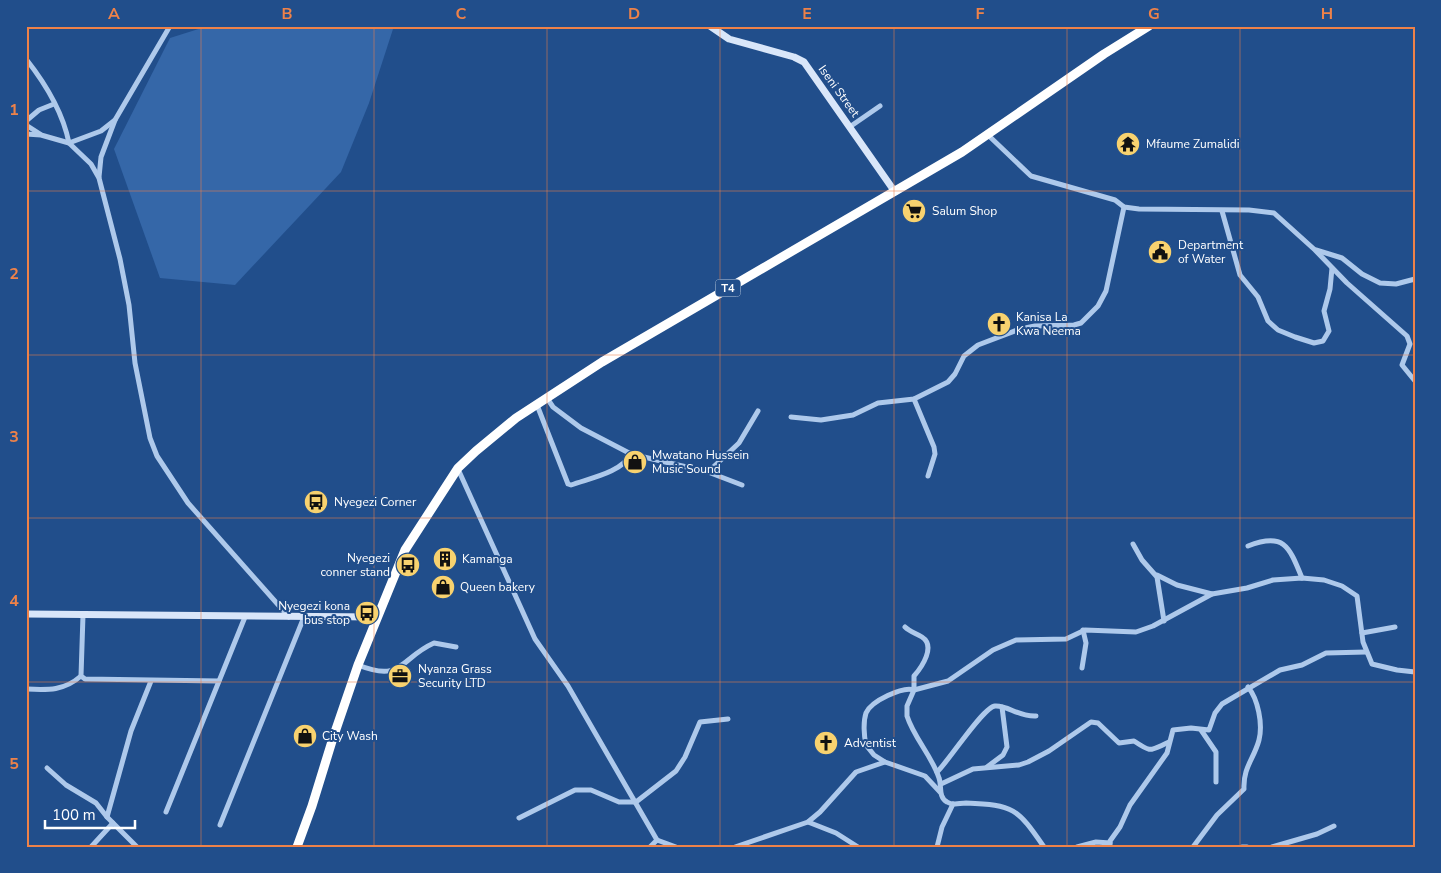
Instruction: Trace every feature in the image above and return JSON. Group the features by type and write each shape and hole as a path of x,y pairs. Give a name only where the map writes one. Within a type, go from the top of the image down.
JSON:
{"highway":[{"name":"T4","path":"297,847 312,806 332,738 376,617 405,550 458,468 516,418 602,362 895,192 988,135 1104,54 1148,26"}],"main road":[{"name":"Iseni Street","path":"710,26 729,39 781,53 804,62 851,126 895,192"},
{"path":"26,614 376,617"}],"street":[{"path":"99,178 101,157 115,120 170,26"},
{"path":"26,59 37,73 54,104 66,128 69,143"},
{"path":"26,121 39,110 54,104"},
{"path":"851,126 880,106"},
{"path":"69,143 101,130 115,120"},
{"path":"26,125 41,135"},
{"path":"26,134 41,135 69,143 91,164 99,178 120,259 129,306 135,363 150,438 156,456 188,504 289,617"},
{"path":"988,135 1031,176 1109,198 1124,207 1152,210 1274,213 1408,338 1410,344 1402,365 1415,381"},
{"path":"791,417 821,420 853,415 885,402 914,400 948,382 955,374 964,356 978,345 1020,329 1035,326 1074,325 1087,318 1098,306 1106,291 1124,207"},
{"path":"1222,211 1240,275 1258,297 1268,321 1278,330 1314,343 1323,342 1329,331 1324,311 1330,289 1332,268"},
{"path":"1315,250 1342,258 1362,274 1380,283 1396,284 1415,279"},
{"path":"547,398 553,407 581,428 631,454 708,472 742,485"},
{"path":"914,400 934,447 935,454 928,476"},
{"path":"537,405 568,484 571,485 618,468 626,462 631,454"},
{"path":"708,472 739,443 758,410"},
{"path":"458,468 535,639 568,686 657,840 676,847"},
{"path":"1248,546 1268,539 1280,542 1290,553 1302,578"},
{"path":"1133,544 1142,560 1156,575 1177,585 1212,594"},
{"path":"1156,575 1164,621"},
{"path":"1044,847 1026,821 1011,809 1001,805 953,804 945,801 940,792 925,776 885,762 874,755 866,746 866,713 895,691 914,690 948,681 993,650 1013,640 1027,638 1066,639 1083,630 1132,632 1164,621 1212,594 1247,588 1273,580 1302,578 1330,582 1355,594 1359,600 1363,642 1371,663 1375,666 1415,672"},
{"path":"81,676 83,615"},
{"path":"166,812 245,617"},
{"path":"220,825 304,617"},
{"path":"905,627 927,642 924,665 914,676 914,690 907,706 908,716 937,772 941,784 940,792"},
{"path":"1362,632 1394,627"},
{"path":"1082,668 1086,643 1083,630"},
{"path":"1357,650 1363,642"},
{"path":"358,665 372,671 392,671 434,643 456,647"},
{"path":"1078,847 1096,842 1110,845 1130,805 1167,753 1170,734 1174,730 1209,730 1219,707 1248,687 1280,670 1302,665 1326,653 1357,650 1366,652"},
{"path":"81,676 90,681 219,681"},
{"path":"26,690 58,689 68,686 81,676"},
{"path":"106,817 131,731 151,681"},
{"path":"1193,847 1217,815 1244,789 1246,771 1259,737 1256,702 1248,687"},
{"path":"937,772 948,762 984,712 992,706 1002,707 1020,715 1036,716"},
{"path":"986,767 1003,755 1007,745 1002,723 1002,707"},
{"path":"519,818 574,790 592,790 619,802 636,802 676,771 685,757 700,722 728,719"},
{"path":"941,784 973,769 1019,765 1028,762 1049,751 1091,722 1098,723 1119,744 1134,740 1143,749 1148,750 1169,742"},
{"path":"1201,730 1216,752 1216,782"},
{"path":"735,847 808,822 820,812 856,772 885,762"},
{"path":"46,768 66,785 96,803 106,817 136,847"},
{"path":"937,847 942,827 953,804"},
{"path":"808,822 836,833 858,847"},
{"path":"91,847 113,823"},
{"path":"1272,847 1297,838 1317,834 1334,826"},
{"path":"1294,847 1297,838"},
{"path":"650,847 657,840"},
{"path":"1242,847 1247,847"}],"shaded area":[{"path":"208,26 394,26 369,103 341,172 235,285 160,278 114,149 170,38"}],"place":[{"name":"Mfaume Zumalidi","path":"1128,144"},
{"name":"Salum Shop","path":"914,211"},
{"name":"Department of Water","path":"1160,252"},
{"name":"Kanisa La Kwa Neema","path":"999,324"},
{"name":"Mwatano Hussein Music Sound","path":"635,462"},
{"name":"Nyegezi Corner","path":"316,502"},
{"name":"Kamanga","path":"445,559"},
{"name":"Nyegezi conner stand","path":"408,565"},
{"name":"Queen bakery","path":"443,587"},
{"name":"Nyegezi kona bus stop","path":"367,613"},
{"name":"Nyanza Grass Security LTD","path":"400,676"},
{"name":"City Wash","path":"305,736"},
{"name":"Adventist","path":"826,743"}]}
